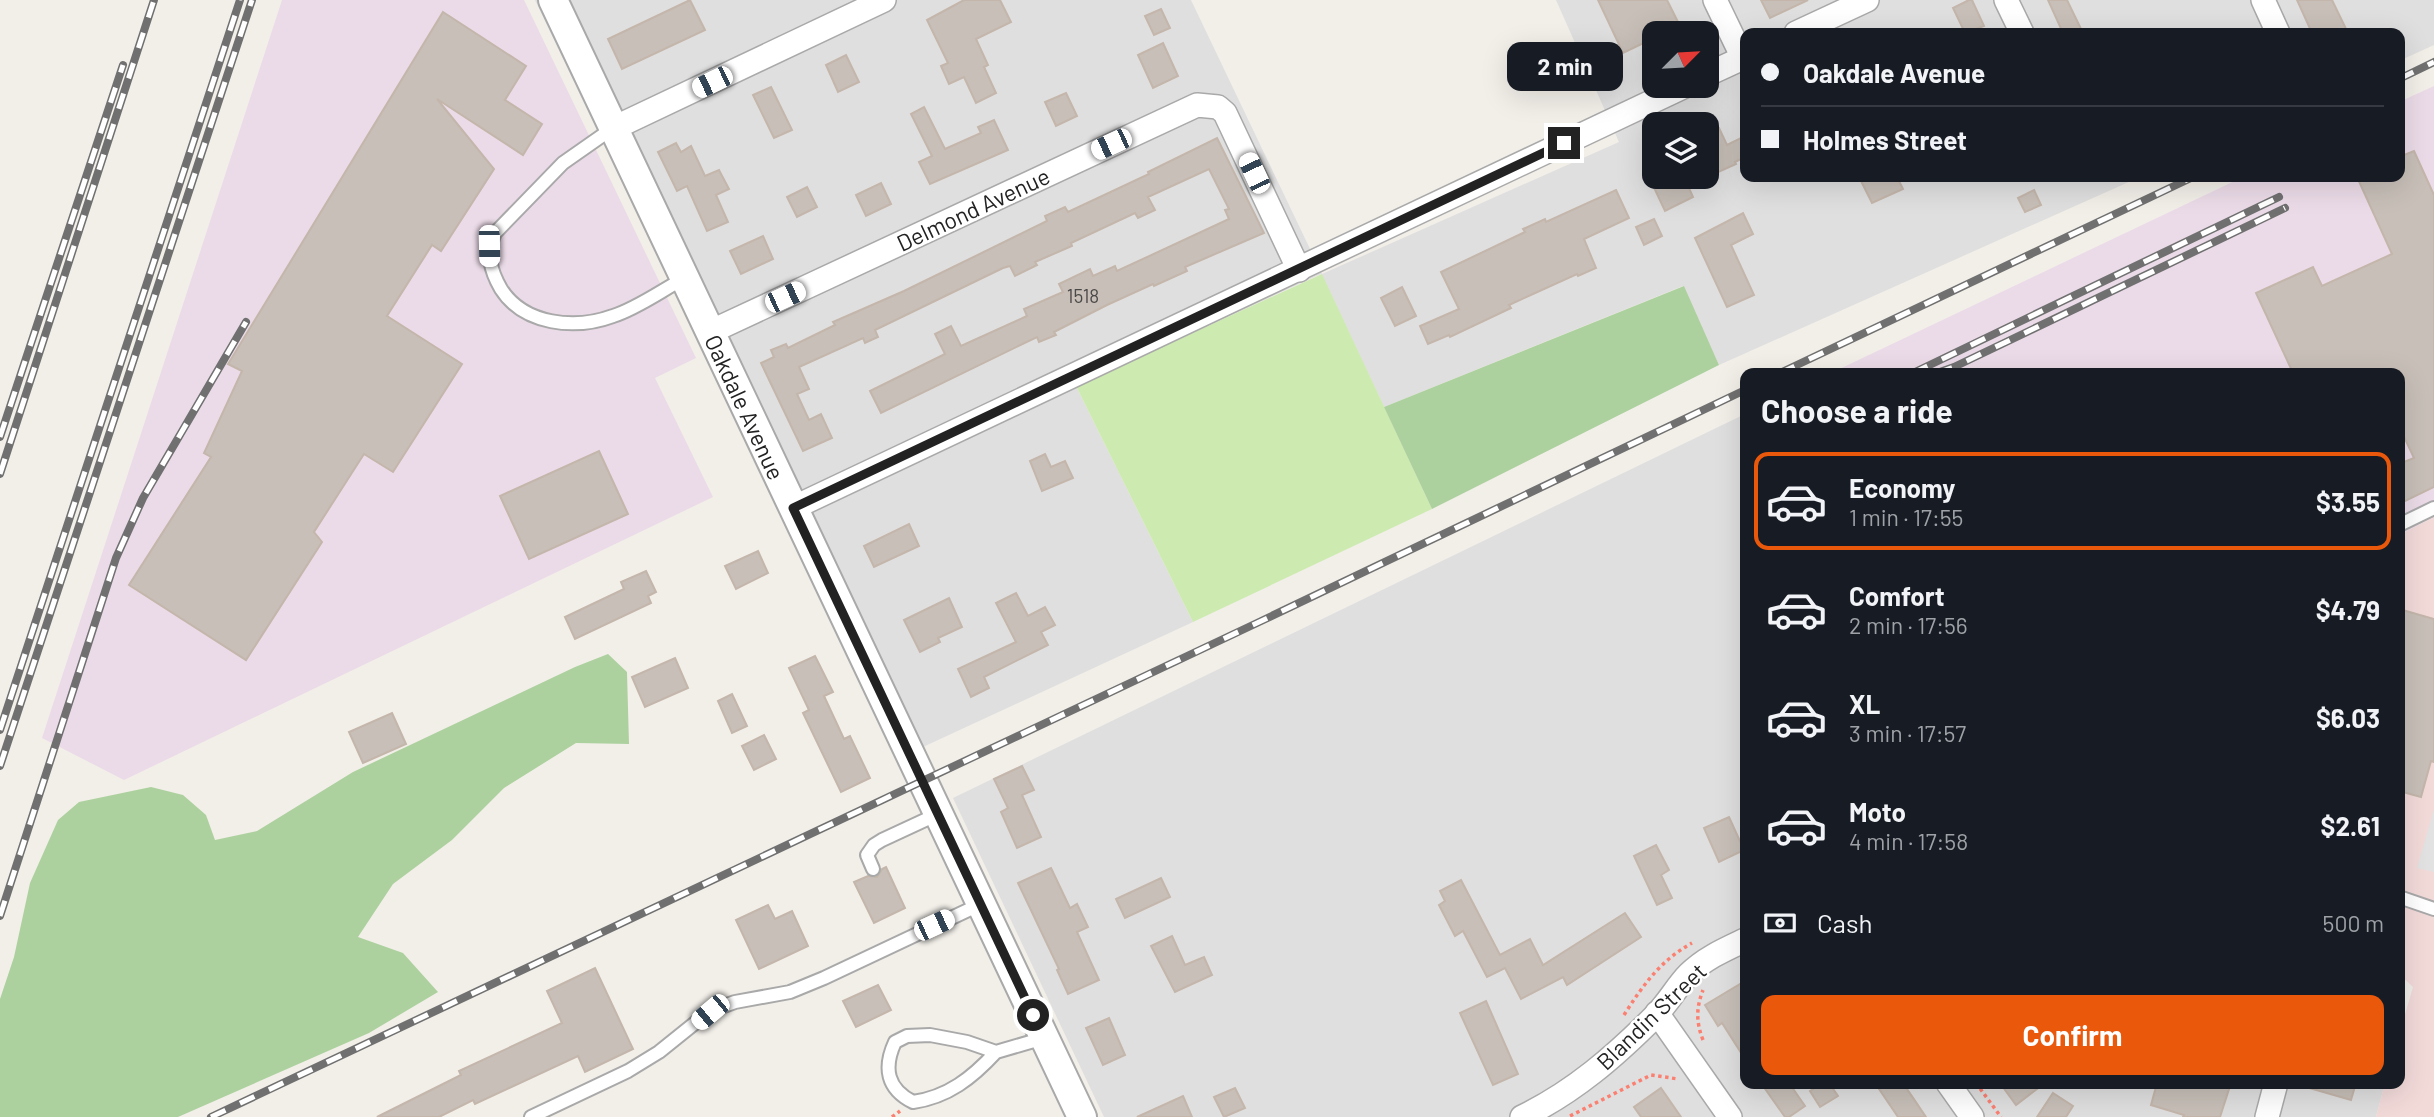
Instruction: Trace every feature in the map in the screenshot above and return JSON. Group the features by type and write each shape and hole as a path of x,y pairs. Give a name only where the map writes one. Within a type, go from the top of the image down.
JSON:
{"street":[{"name":"Oakdale Avenue","path":"553,0 1082,1117"},
{"path":"614,128 884,0"},
{"path":"1715,0 1740,50"},
{"path":"2006,0 2020,28"},
{"path":"2263,0 2276,28"},
{"path":"1806,28 1862,1"},
{"path":"1719,69 1740,60"},
{"path":"793,508 1660,98"},
{"name":"Delmond Avenue","path":"710,332 1197,106 1219,107 1225,113 1299,270"},
{"name":"Blandin Street","path":"1522,1117 1562,1097 1594,1073 1657,1013 1689,974 1716,954 1740,942"},
{"path":"1657,1013 1730,1117"},
{"path":"1952,1089 1972,1117"},
{"path":"2267,1117 2274,1089"}],"lane":[{"path":"614,128 563,163 495,233 489,246 489,260 495,279 506,296 521,310 534,317 555,322 576,323 615,316 685,278"},
{"path":"2405,522 2434,508"},
{"path":"873,869 867,855 874,845 938,814"},
{"path":"2405,899 2434,909"},
{"path":"531,1117 628,1071 659,1052 710,1012 735,1002 790,992 981,904"},
{"path":"996,1052 967,1042 930,1035 907,1036 895,1042 887,1065 896,1091 913,1102 929,1100 948,1093 980,1070 996,1052 1044,1038"}],"path":[{"path":"1707,982 1699,1001 1697,1021 1708,1051"},
{"path":"1568,1117 1651,1075 1673,1077 1685,1083"},
{"path":"1980,1089 2001,1117"}],"shaded area":[{"path":"282,0 524,0 696,358 655,378 713,497 124,780 42,738"},
{"path":"535,0 1191,0 1322,274 1619,142 1556,0 2434,0 2434,45 2405,58 2405,28 1740,28 1740,182 2129,182 1719,365 1683,286 1384,407 1321,274 1076,386 1193,622 897,759"},
{"path":"2434,86 2434,517 2405,532 2405,368 1842,368 2232,182 2405,182 2405,99"},
{"path":"1740,416 1740,1089 2383,1089 2376,1117 1104,1117 953,798"},
{"path":"2434,517 2434,1117 2376,1117 2383,1089 2405,1089 2405,1014 2413,987 2405,980 2405,532"},
{"path":"2434,809 2434,872 2417,868"}],"green space":[{"path":"1322,274 1432,509 1193,622 1076,386"},
{"path":"1684,286 1719,365 1432,509 1384,407"},
{"path":"608,654 627,672 629,744 576,743 504,788 452,840 393,884 358,937 403,953 438,992 369,1033 178,1117 0,1117 0,999 14,957 30,883 58,820 79,802 151,787 183,795 206,815 215,840 257,831 353,772"}],"building":[{"path":"690,0 705,30 622,69 608,39"},
{"path":"964,0 1000,0 1011,22 976,39 988,65 984,67 996,93 976,103 964,77 949,84 941,66 948,63 927,20"},
{"path":"1598,0 1667,0 1678,21 1642,21 1642,44 1623,53"},
{"path":"1761,0 1808,0 1770,18"},
{"path":"1972,0 1984,26 1963,28 1953,8"},
{"path":"2048,0 2067,0 2081,28 2061,28"},
{"path":"2297,0 2332,0 2346,28 2310,28"},
{"path":"1161,9 1170,28 1154,35 1145,16"},
{"path":"443,12 526,66 505,100 542,124 523,155 437,99 494,169 441,251 432,245 387,316 462,364 393,472 364,454 314,532 322,542 246,660 129,585 211,457 204,453 242,371 228,364"},
{"path":"1163,43 1178,76 1153,88 1138,55"},
{"path":"846,55 859,82 838,92 826,65"},
{"path":"771,87 792,130 774,138 753,95"},
{"path":"1066,93 1077,116 1056,126 1045,102"},
{"path":"924,107 945,149 981,133 978,127 994,120 1008,150 930,184 919,162 932,156 911,114"},
{"path":"1719,128 1727,145 1740,138 1740,160 1719,172"},
{"path":"1217,138 1264,233 1185,267 1187,271 1107,305 1054,332 1056,335 1039,342 1037,337 881,413 870,391 945,354 935,334 951,326 961,346 1027,316 1024,309 1063,292 1059,284 1090,269 1093,276 1115,266 1117,271 1229,219 1225,210 1229,209 1209,169 1148,197 1155,210 1138,218 1135,213 1071,243 1072,246 1035,262 1037,265 1015,276 1010,266 1003,268 875,330 878,337 865,343 863,338 799,367 809,389 797,394 809,420 821,414 832,438 803,451 761,363 774,357 771,350 786,344 788,348 835,325 833,322 904,291 1047,221 1045,216 1065,207 1068,212"},
{"path":"676,143 681,152 691,146 705,176 719,170 729,189 716,195 728,222 707,231 687,186 677,191 658,152"},
{"path":"2414,151 2434,195 2434,487 2405,501 2405,462 2414,458 2405,439 2405,368 2291,368 2256,293 2313,267 2322,286 2392,254 2359,182 2405,182 2405,155"},
{"path":"1862,182 1900,182 1903,189 1872,203"},
{"path":"881,183 891,204 866,216 856,195"},
{"path":"807,187 817,207 797,217 787,197"},
{"path":"1655,189 1689,189 1693,197 1665,211"},
{"path":"1616,190 1629,218 1584,239 1596,268 1509,305 1511,308 1450,337 1449,335 1428,344 1420,326 1459,309 1441,272 1525,232 1523,229 1545,219 1546,222"},
{"path":"2034,190 2041,205 2025,212 2018,198"},
{"path":"1743,213 1753,234 1731,245 1754,295 1727,307 1695,238"},
{"path":"1654,219 1662,236 1644,245 1636,227"},
{"path":"763,236 773,259 741,274 730,251"},
{"path":"1402,287 1416,316 1395,326 1381,298"},
{"path":"599,451 628,514 529,559 500,496"},
{"path":"1045,454 1051,467 1065,461 1073,478 1042,491 1030,461"},
{"path":"909,524 919,546 874,567 864,546"},
{"path":"758,551 768,573 736,589 725,566"},
{"path":"646,571 656,592 648,596 651,603 575,639 565,617 624,589 621,582"},
{"path":"1016,593 1028,616 1045,607 1055,625 1041,632 1048,645 984,677 989,688 971,697 958,669 1016,642 996,603"},
{"path":"949,598 962,627 938,638 940,642 920,652 904,620"},
{"path":"2405,611 2434,619 2434,762 2431,761 2421,797 2405,793"},
{"path":"815,656 833,692 824,696 844,739 850,736 870,778 841,792 803,713 809,710 789,668"},
{"path":"675,658 688,688 645,707 632,677"},
{"path":"732,694 747,726 732,733 718,701"},
{"path":"392,713 406,744 363,763 349,732"},
{"path":"764,735 776,759 754,770 742,746"},
{"path":"1022,766 1034,790 1022,795 1041,837 1017,848 1001,812 1008,808 994,779"},
{"path":"1729,817 1740,841 1740,852 1719,862 1704,828"},
{"path":"1656,845 1669,870 1661,875 1672,898 1657,905 1634,856"},
{"path":"886,867 905,908 874,923 854,882 868,876 877,877"},
{"path":"1051,868 1070,908 1077,904 1088,927 1077,932 1099,980 1068,994 1018,883"},
{"path":"1161,878 1170,897 1125,918 1116,899"},
{"path":"1461,880 1500,955 1530,939 1543,965 1625,913 1641,937 1567,985 1563,977 1521,999 1505,968 1487,977 1463,931 1455,936 1439,905 1445,901 1440,891"},
{"path":"768,905 775,919 792,911 808,946 759,969 736,920"},
{"path":"1172,936 1185,965 1204,957 1212,975 1175,992 1151,946"},
{"path":"595,968 633,1049 585,1072 578,1056 475,1104 473,1100 439,1117 377,1117 461,1075 459,1071 562,1023 547,991"},
{"path":"1740,984 1740,1051 1722,1023 1718,1026 1705,1005"},
{"path":"878,985 891,1010 856,1027 843,1001"},
{"path":"1486,1001 1518,1074 1493,1085 1460,1013"},
{"path":"1109,1018 1125,1055 1103,1065 1086,1028"},
{"path":"1235,1088 1245,1108 1224,1117 1214,1097"},
{"path":"1661,1088 1681,1117 1641,1117 1634,1107"},
{"path":"1765,1089 1793,1089 1805,1106 1785,1117"},
{"path":"1833,1089 1838,1096 1820,1107 1810,1091"},
{"path":"1879,1089 1907,1089 1926,1117 1898,1117"},
{"path":"2004,1089 2037,1089 2016,1105"},
{"path":"2155,1089 2229,1089 2220,1117 2183,1117 2184,1115 2151,1105"},
{"path":"2313,1089 2354,1089 2351,1100"},
{"path":"2053,1093 2073,1106 2066,1117 2037,1117"},
{"path":"1183,1096 1192,1117 1137,1117"}],"railway":[{"path":"0,474 154,0"},
{"path":"0,730 240,0"},
{"path":"0,766 252,0"},
{"path":"2405,76 2434,62"},
{"path":"0,437 123,65"},
{"path":"1791,368 2182,182"},
{"path":"1923,368 2279,197"},
{"path":"1951,368 2285,208"},
{"path":"0,916 116,558 143,498 246,322"},
{"path":"211,1117 1740,392"}],"route":[{"path":"1033,1015 793,508 1564,143"}]}
